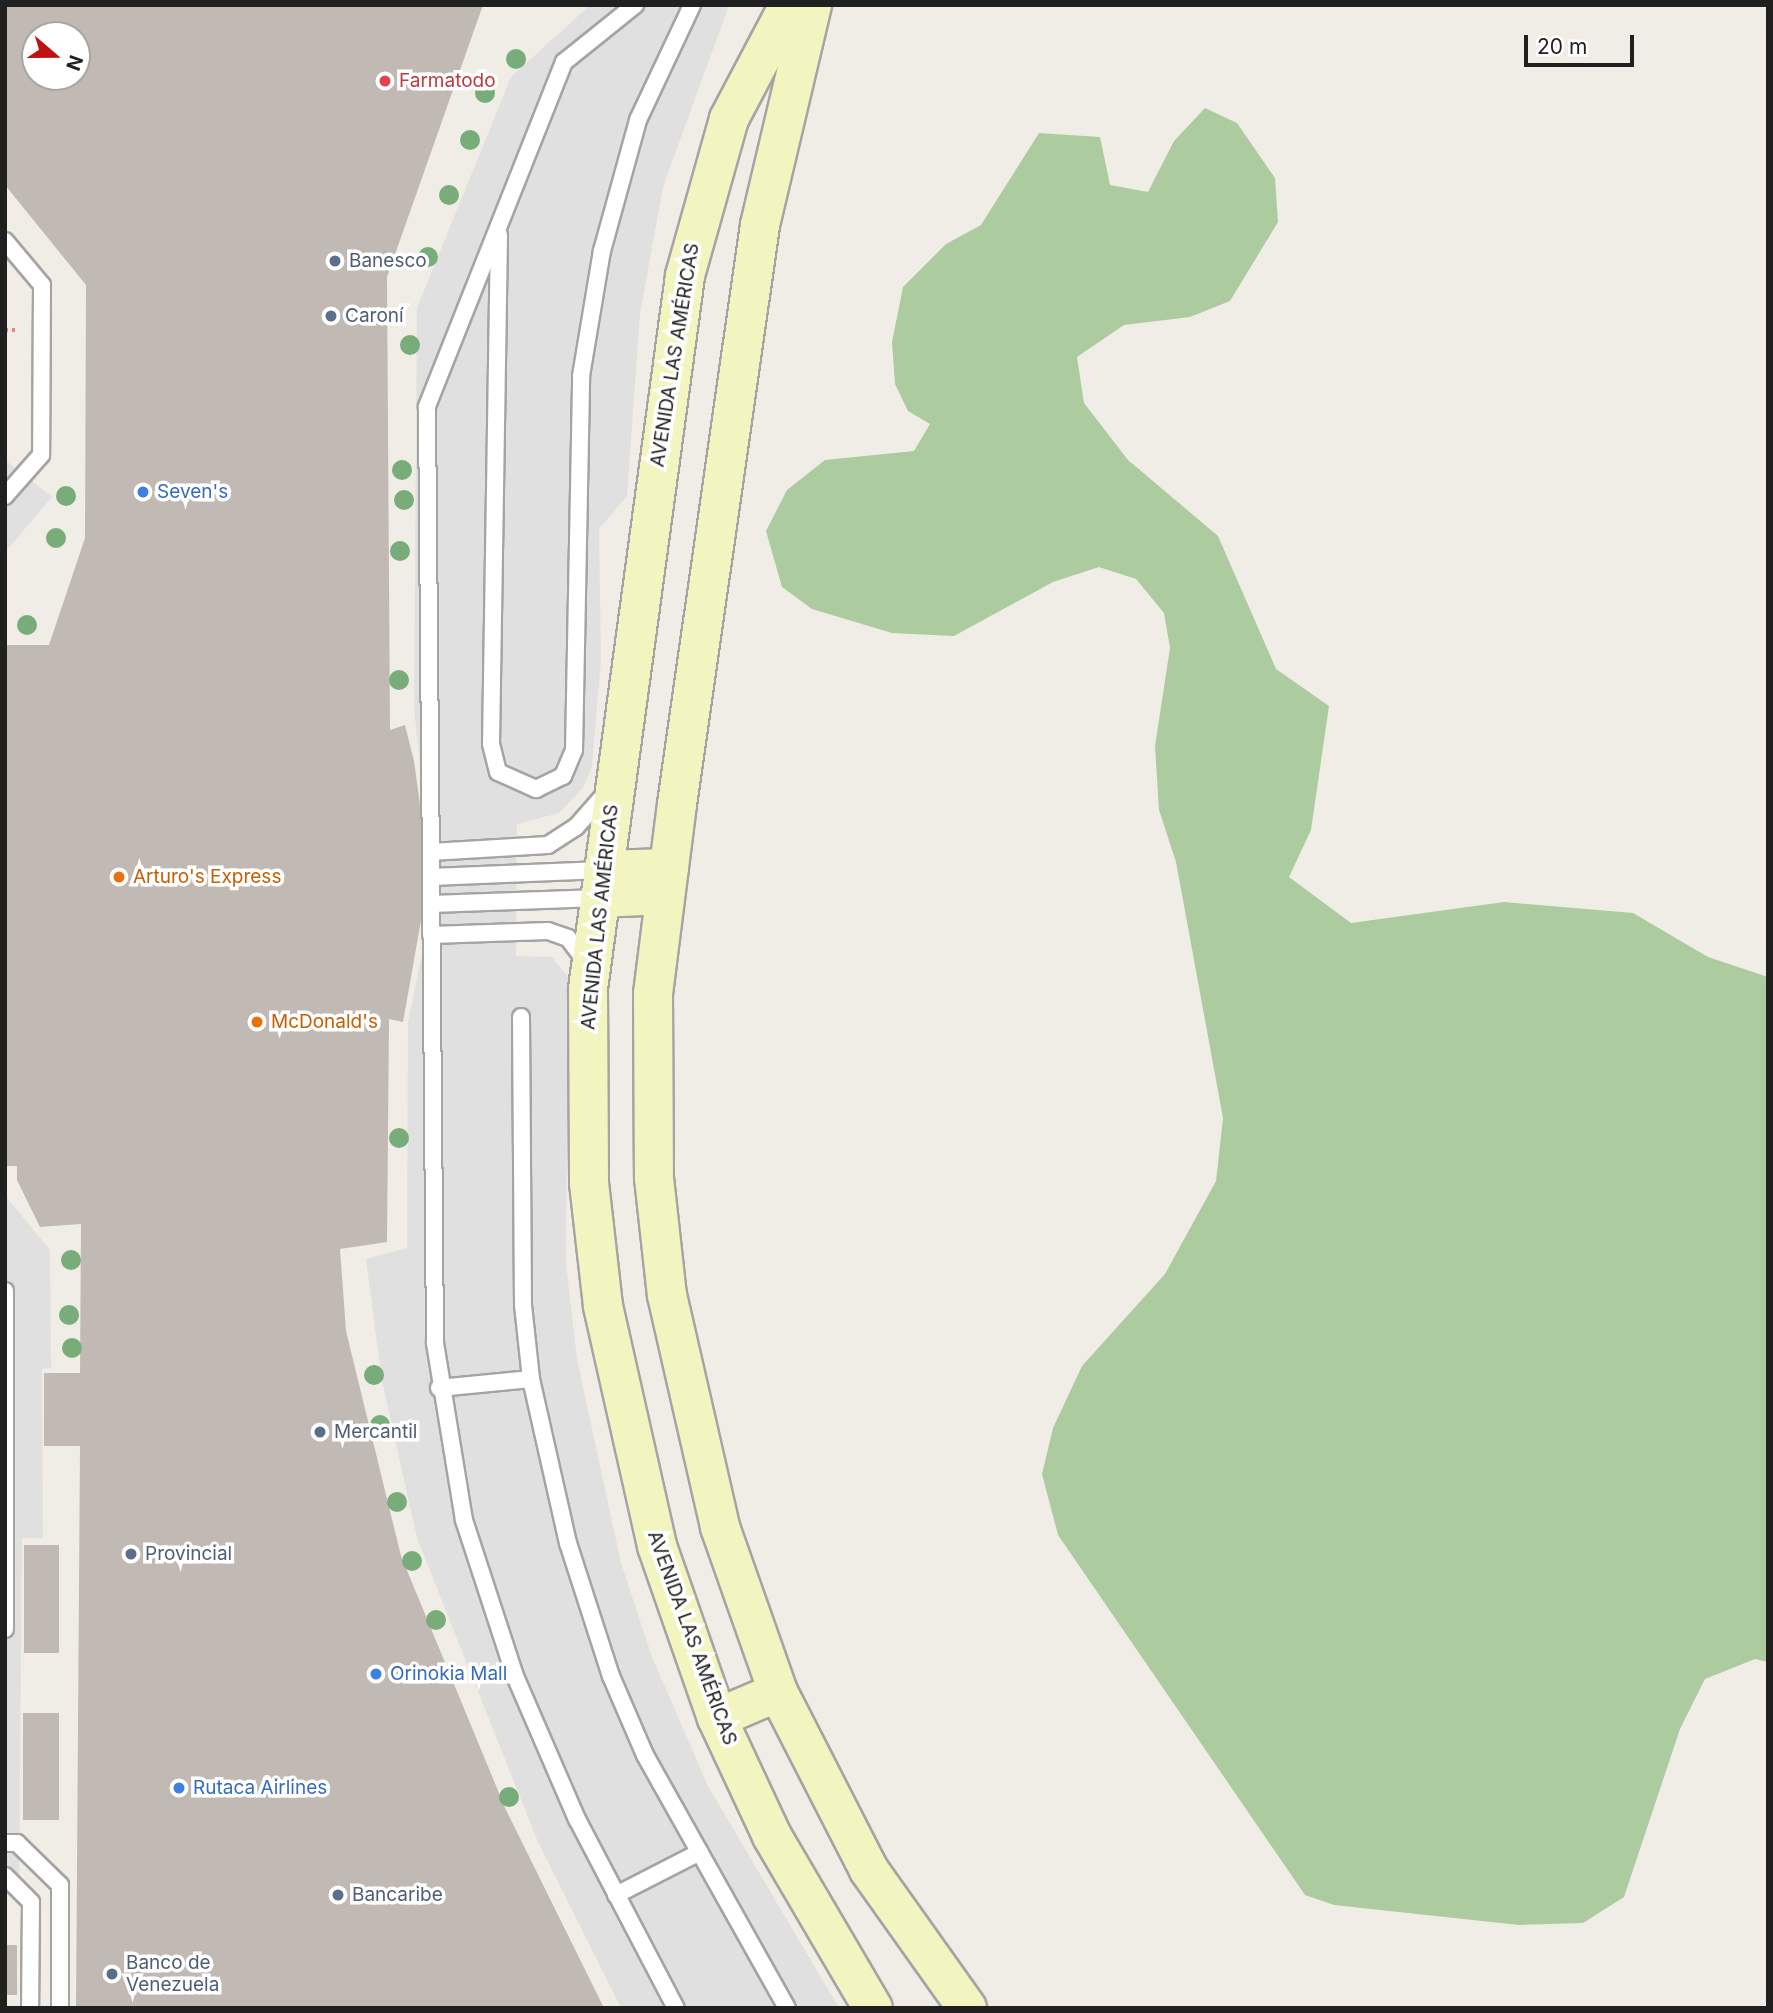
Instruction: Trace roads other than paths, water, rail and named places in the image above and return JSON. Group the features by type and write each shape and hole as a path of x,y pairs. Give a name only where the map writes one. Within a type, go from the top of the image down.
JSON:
{"main road":[{"name":"AVENIDA LAS AMÉRICAS","path":"789,5 729,119 697,218 615,777 588,989 589,1183 603,1306 657,1546 717,1718 772,1836 873,2008"},
{"path":"812,5 760,225 667,881 651,1090 667,1295 720,1527 778,1692 869,1870 967,2008"},
{"path":"601,884 667,881"},
{"path":"717,1718 778,1692"}],"lane":[{"path":"635,5 564,62 427,408 431,934 439,1388 464,1520 515,1676 616,1895 676,2008"},
{"path":"499,226 491,744 498,772 509,782 537,789 563,776 575,750 581,376 602,251 638,120 692,5"},
{"path":"5,241 42,285 41,455 5,496"},
{"path":"431,852 548,845 590,814 615,777"},
{"path":"431,877 601,884"},
{"path":"431,904 601,884"},
{"path":"431,934 557,934 581,953 588,989"},
{"path":"521,1017 523,1305 531,1379 568,1543 611,1676 645,1755 787,2008"},
{"path":"5,1291 5,1629"},
{"path":"439,1388 531,1379"},
{"path":"5,1843 17,1843 60,1885 60,2008"},
{"path":"616,1895 700,1853"},
{"path":"5,1876 31,1902 30,2008"}],"place":[{"name":"Farmatodo","path":"385,81"},
{"name":"Banesco","path":"335,261"},
{"name":"Caroní","path":"331,316"},
{"name":"Seven's","path":"143,492"},
{"name":"Arturo's Express","path":"119,877"},
{"name":"McDonald's","path":"257,1022"},
{"name":"Mercantil","path":"320,1432"},
{"name":"Provincial","path":"131,1554"},
{"name":"Orinokia Mall","path":"376,1674"},
{"name":"Rutaca Airlines","path":"179,1788"},
{"name":"Bancaribe","path":"338,1895"},
{"name":"Banco de Venezuela","path":"112,1974"}]}
